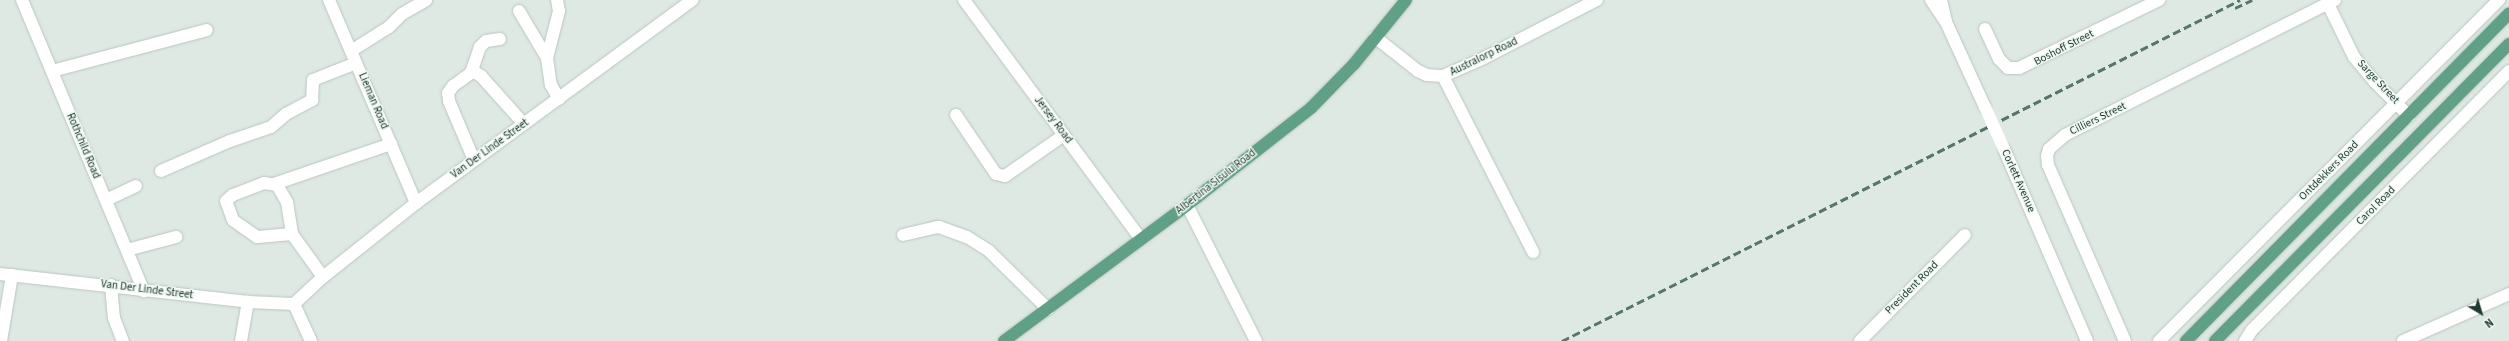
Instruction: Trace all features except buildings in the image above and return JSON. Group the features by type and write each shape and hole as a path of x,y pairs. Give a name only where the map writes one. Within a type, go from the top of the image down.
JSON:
{"main road":[{"name":"Albertina Sisulu Road","path":"1004,341 1187,205 1311,108 1354,64 1406,0"},
{"name":"Ontdekkers Road","path":"2186,341 2509,14"},
{"path":"2215,341 2509,44"}],"street":[{"name":"Rothchild Road","path":"22,0 144,291"},
{"name":"Lieman Road","path":"329,0 416,203"},
{"path":"351,51 389,27 402,14 426,0"},
{"path":"547,58 559,12 557,0"},
{"name":"Jersey Road","path":"964,0 1141,239"},
{"name":"Australorp Road","path":"1375,37 1418,71 1426,75 1443,76 1484,58 1597,0"},
{"name":"Corlett Avenue","path":"1931,0 1946,22 1985,107 2087,341"},
{"name":"Corlett Avenue","path":"1941,0 1946,22"},
{"name":"Boshoff Street","path":"1985,29 1999,58 2008,68 2019,68 2159,0"},
{"name":"Ontdekkers Road","path":"2159,341 2499,0"},
{"name":"Van Der Linde Street","path":"0,274 248,302 294,304 323,277 416,203 559,99 688,1"},
{"name":"Sarge Street","path":"2332,2 2354,57 2375,82 2409,116"},
{"name":"Cilliers Street","path":"2125,341 2048,165 2047,156 2049,149 2065,135 2332,2"},
{"path":"519,11 547,58 551,85 559,99"},
{"path":"52,71 207,30"},
{"path":"474,160 449,100 448,93 453,86 471,73 480,47 486,41 500,39"},
{"path":"161,171 230,141 271,127 286,114 312,100 313,80 356,63"},
{"name":"Carol Road","path":"2245,341 2252,330 2509,71"},
{"path":"471,73 476,73 481,76 524,124"},
{"path":"1443,76 1533,252"},
{"path":"956,115 996,174 1005,176 1064,135"},
{"path":"292,234 257,237 234,220 227,208 226,201 233,195 264,184 274,184 391,144"},
{"path":"274,184 280,187 284,194 292,234 323,277"},
{"path":"106,200 136,186"},
{"path":"1187,205 1256,341"},
{"path":"903,235 939,227 967,237 989,251 1048,308"},
{"name":"President Road","path":"1860,341 1964,235"},
{"path":"127,250 176,237"},
{"path":"1,341 12,275"},
{"path":"111,286 114,318 123,341"},
{"path":"2403,341 2509,294"},
{"path":"241,341 248,302"},
{"path":"294,304 311,341"}],"railway":[{"path":"1562,341 2240,0"},
{"path":"2235,8 2252,0"}]}
